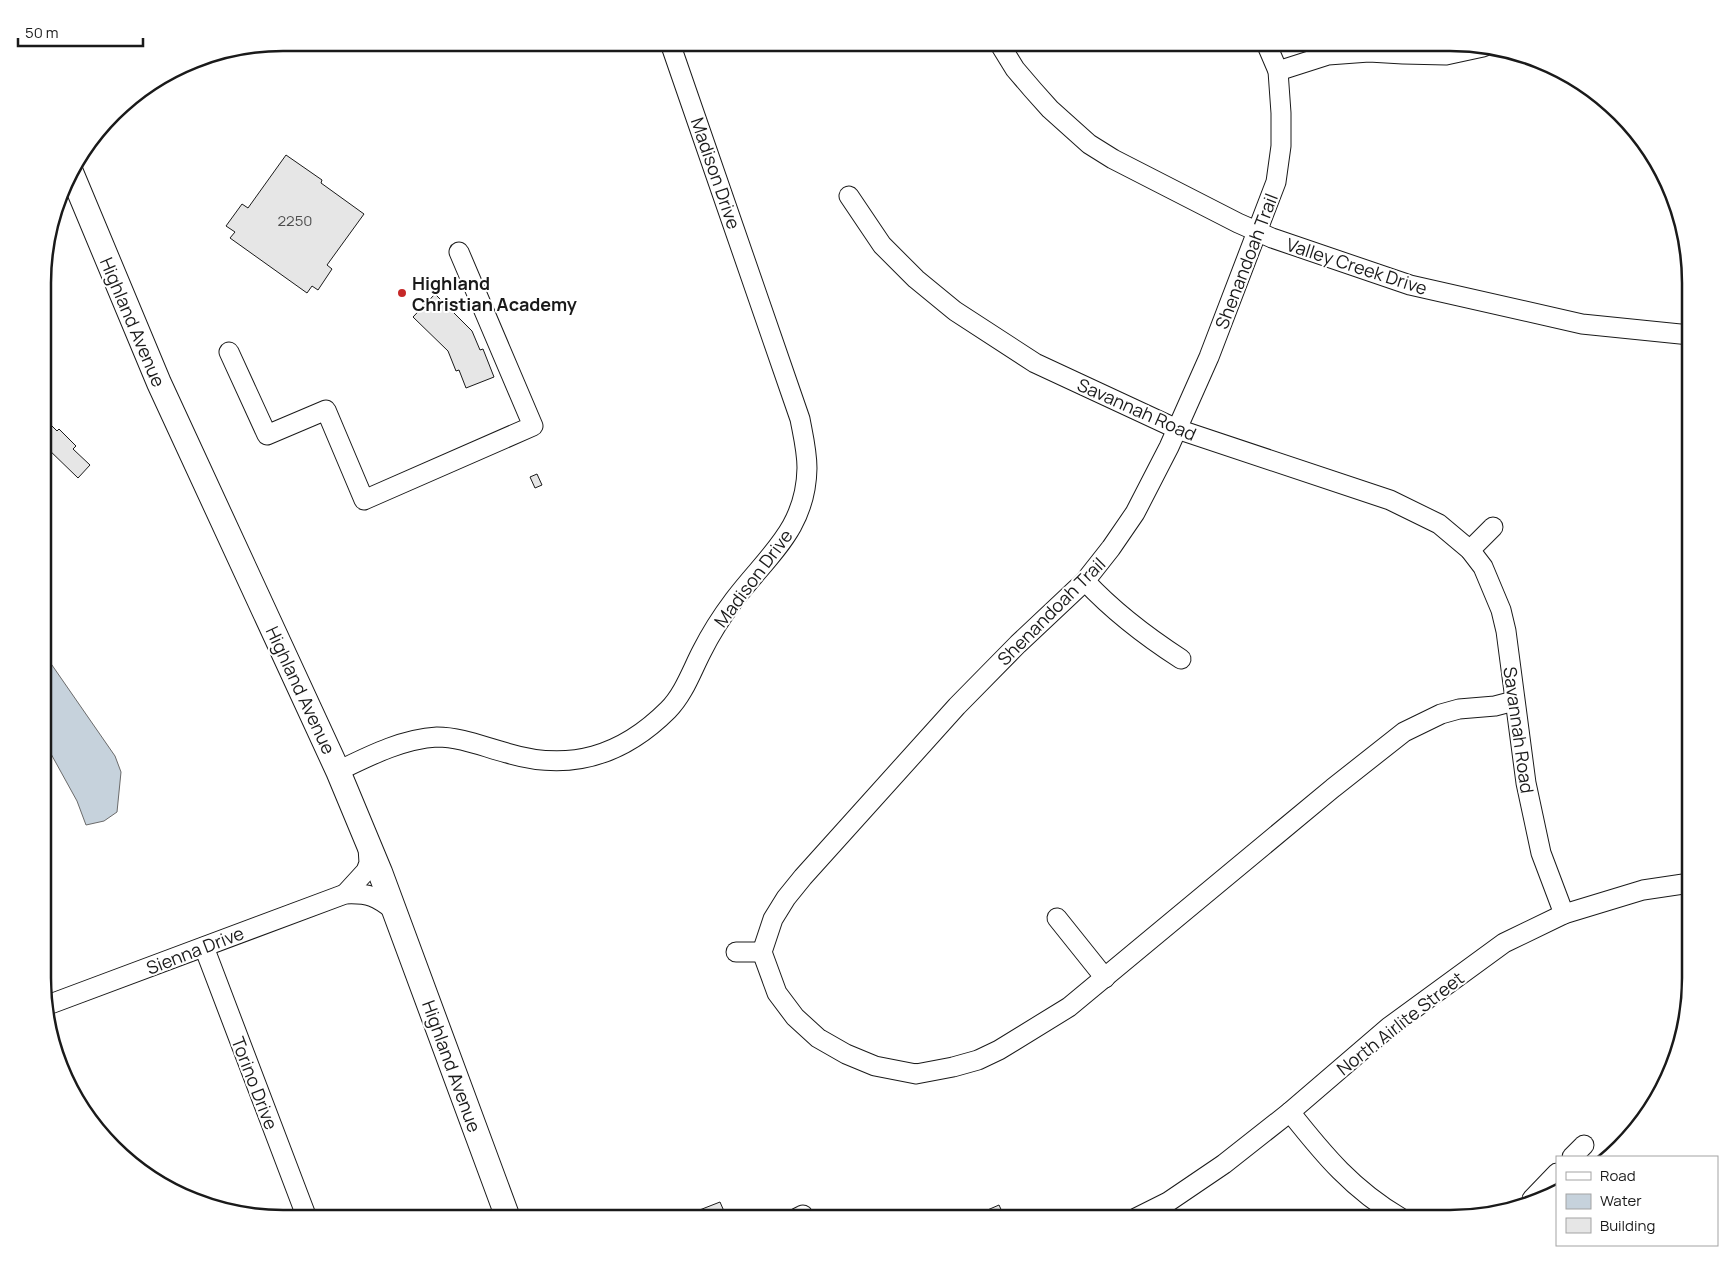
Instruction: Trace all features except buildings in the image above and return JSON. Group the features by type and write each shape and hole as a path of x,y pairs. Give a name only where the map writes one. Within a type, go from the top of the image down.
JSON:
{"main road":[{"name":"Highland Avenue","path":"75,181 159,383 338,771 395,911 505,1210"}],"street":[{"name":"Madison Drive","path":"338,771 375,753 417,739 439,737 456,739 531,760 559,762 590,757 612,751 626,744 656,721 680,695 703,649 731,604 779,546 794,522 802,501 807,468 800,419 673,51"},
{"name":"Valley Creek Drive","path":"1004,51 1015,69 1050,109 1089,144 1171,189 1272,238 1410,285 1582,324 1682,334"},
{"name":"Shenandoah Trail","path":"762,952 773,919 786,898 803,877 957,706 1018,644 1085,581 1135,513 1177,429 1209,357 1276,182 1281,146 1281,113 1278,71 1269,51"},
{"path":"1278,71 1328,55 1369,52 1446,55 1461,52"},
{"name":"Savannah Road","path":"849,196 882,244 916,279 955,311 1035,363 1177,429 1390,500 1439,524 1470,550 1483,567 1501,610 1506,630 1526,783 1541,853 1564,914"},
{"path":"229,352 267,435 326,410 364,500 533,426 459,252"},
{"path":"1470,550 1493,527"},
{"path":"1085,581 1097,594 1159,645 1181,659"},
{"path":"736,952 762,952 777,993 795,1017 818,1038 846,1054 875,1066 916,1074 978,1060 999,1050 1069,1007 1333,788 1404,732 1441,714 1495,706 1514,701"},
{"path":"345,894 366,872 369,863 368,844"},
{"name":"North Airlite Street","path":"1152,1210 1168,1202 1224,1164 1290,1112 1389,1027 1504,943 1564,914 1643,890 1682,884"},
{"path":"345,894 360,894 379,898 395,911"},
{"name":"Sienna Drive","path":"53,1003 345,894"},
{"path":"1057,918 1105,978"},
{"name":"Torino Drive","path":"204,947 304,1210"},
{"path":"1290,1112 1339,1171 1375,1202 1388,1210"},
{"path":"1540,1192 1556,1174"}],"water":[{"path":"51,664 115,756 121,772 117,812 104,821 86,825 77,801 51,754"}],"place":[{"name":"Highland Christian Academy","path":"402,293"}]}
